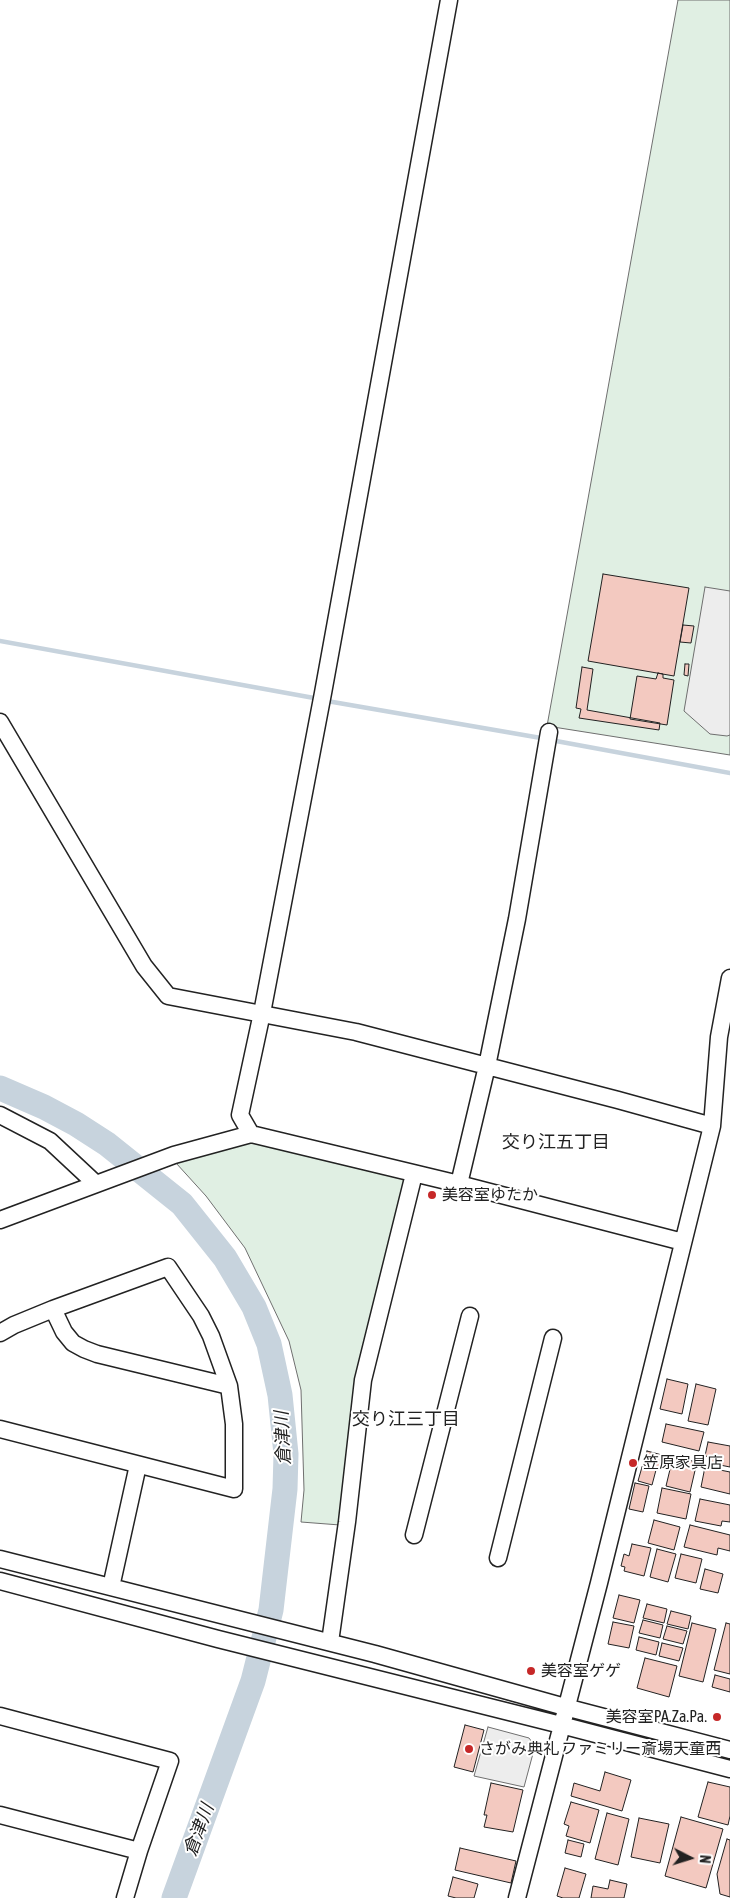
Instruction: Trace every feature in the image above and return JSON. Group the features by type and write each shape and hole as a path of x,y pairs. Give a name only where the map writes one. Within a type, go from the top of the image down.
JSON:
{"street":[{"path":"251,1134 240,1115 262,1013 323,693 449,0"},
{"path":"0,722 144,966 168,996 356,1032 712,1126"},
{"path":"459,1184 487,1066 518,918 549,732"},
{"path":"518,1898 565,1707 599,1583 712,1126 720,1037 730,978"},
{"path":"0,1115 50,1141 101,1181"},
{"path":"0,1220 174,1155 251,1134 459,1184 683,1242"},
{"path":"330,1642 348,1522 363,1380 414,1174"},
{"path":"0,1333 14,1325 53,1309 168,1267 201,1316 211,1336 229,1386 234,1439 234,1489 0,1429"},
{"path":"53,1309 64,1332 73,1343 84,1349 97,1354 229,1386"},
{"path":"414,1535 470,1316"},
{"path":"498,1558 553,1338"},
{"path":"111,1587 138,1465"},
{"path":"0,1559 330,1642 730,1750"},
{"path":"0,1581 218,1640 235,1642 561,1724 730,1769"},
{"path":"0,1716 170,1761 139,1851 126,1898"},
{"path":"0,1815 139,1851"}],"green space":[{"path":"678,0 730,0 730,755 547,726"},
{"path":"254,1140 407,1178 340,1525 301,1522 304,1490 301,1390 289,1341 245,1248 206,1196 176,1163"}],"shaded area":[{"path":"705,587 730,591 730,735 727,736 710,734 684,711"},
{"path":"488,1727 529,1738 535,1746 524,1787 474,1776"}],"building":[{"path":"603,574 689,588 674,676 588,661"},
{"path":"683,625 694,626 691,643 680,642"},
{"path":"685,664 689,664 688,676 684,675"},
{"path":"582,667 593,669 587,710 660,723 659,730 579,718 581,709 576,708"},
{"path":"658,673 663,674 663,678 674,680 667,725 630,719 637,676 656,679"},
{"path":"667,1379 688,1384 682,1414 660,1409"},
{"path":"696,1384 716,1389 708,1425 688,1421"},
{"path":"666,1424 704,1432 699,1451 662,1442"},
{"path":"708,1442 730,1446 730,1467 710,1463 711,1457 705,1456"},
{"path":"647,1451 662,1455 659,1469 644,1465"},
{"path":"673,1457 697,1462 690,1492 666,1486"},
{"path":"642,1467 656,1470 652,1485 638,1481"},
{"path":"705,1467 730,1472 730,1494 701,1487"},
{"path":"635,1483 649,1486 643,1512 629,1509"},
{"path":"662,1488 691,1494 686,1519 657,1513"},
{"path":"700,1499 730,1505 730,1522 722,1521 721,1526 695,1521"},
{"path":"654,1520 680,1527 674,1550 648,1543"},
{"path":"690,1525 730,1535 730,1551 718,1548 717,1555 684,1547"},
{"path":"632,1544 651,1548 644,1576 624,1571 625,1567 621,1566 624,1554 629,1556"},
{"path":"657,1549 676,1554 668,1582 650,1577"},
{"path":"681,1554 702,1559 696,1583 675,1578"},
{"path":"705,1569 723,1574 718,1593 700,1589"},
{"path":"619,1595 640,1600 634,1623 613,1618"},
{"path":"647,1604 667,1609 664,1623 643,1618"},
{"path":"671,1611 691,1616 688,1629 667,1624"},
{"path":"643,1620 663,1625 660,1638 639,1633"},
{"path":"613,1622 634,1626 629,1648 608,1644"},
{"path":"692,1623 716,1629 703,1682 679,1676"},
{"path":"726,1623 730,1624 730,1674 714,1670"},
{"path":"667,1626 687,1631 683,1644 663,1639"},
{"path":"639,1637 659,1642 656,1655 636,1650"},
{"path":"662,1643 683,1648 679,1661 659,1656"},
{"path":"645,1658 677,1666 669,1697 637,1688"},
{"path":"715,1675 730,1679 730,1692 712,1687"},
{"name":"さがみ典礼 ファミリー斎場天童西","path":"465,1725 484,1730 473,1772 454,1767"},
{"path":"605,1772 631,1780 622,1811 571,1796 574,1783 600,1791"},
{"path":"708,1782 730,1787 730,1816 728,1825 698,1817"},
{"path":"491,1783 523,1790 513,1832 484,1827 487,1815 484,1815"},
{"path":"571,1802 599,1810 590,1843 566,1836 569,1826 564,1824"},
{"path":"607,1813 629,1819 618,1865 595,1859"},
{"path":"681,1817 723,1829 706,1888 665,1876"},
{"path":"639,1818 669,1824 660,1863 631,1857"},
{"path":"727,1839 730,1840 730,1897 720,1894 717,1874"},
{"path":"568,1840 584,1844 581,1857 565,1853"},
{"path":"460,1848 516,1861 511,1883 455,1870"},
{"path":"565,1868 586,1874 579,1898 557,1896"},
{"path":"453,1877 478,1884 474,1898 448,1896"},
{"path":"610,1880 627,1884 624,1898 591,1898 593,1886 608,1889"}],"waterway":[{"path":"0,641 314,698"},
{"path":"326,703 327,701 541,738"},
{"path":"556,741 730,773"},
{"name":"倉津川","path":"0,1088 44,1107 76,1124 107,1144 182,1204 225,1258 254,1307 269,1344 280,1395 286,1454 285,1489 271,1610 253,1681 174,1898"}],"place":[{"name":"美容室ゆたか","path":"432,1195"},
{"name":"笠原家具店","path":"633,1463"},
{"name":"美容室ゲゲ","path":"531,1671"},
{"name":"美容室PA.Za.Pa.","path":"717,1717"},
{"name":"さがみ典礼 ファミリー斎場天童西","path":"469,1749"}],"district":[{"name":"交り江五丁目","path":"556,1142"},
{"name":"交り江三丁目","path":"406,1419"}]}
